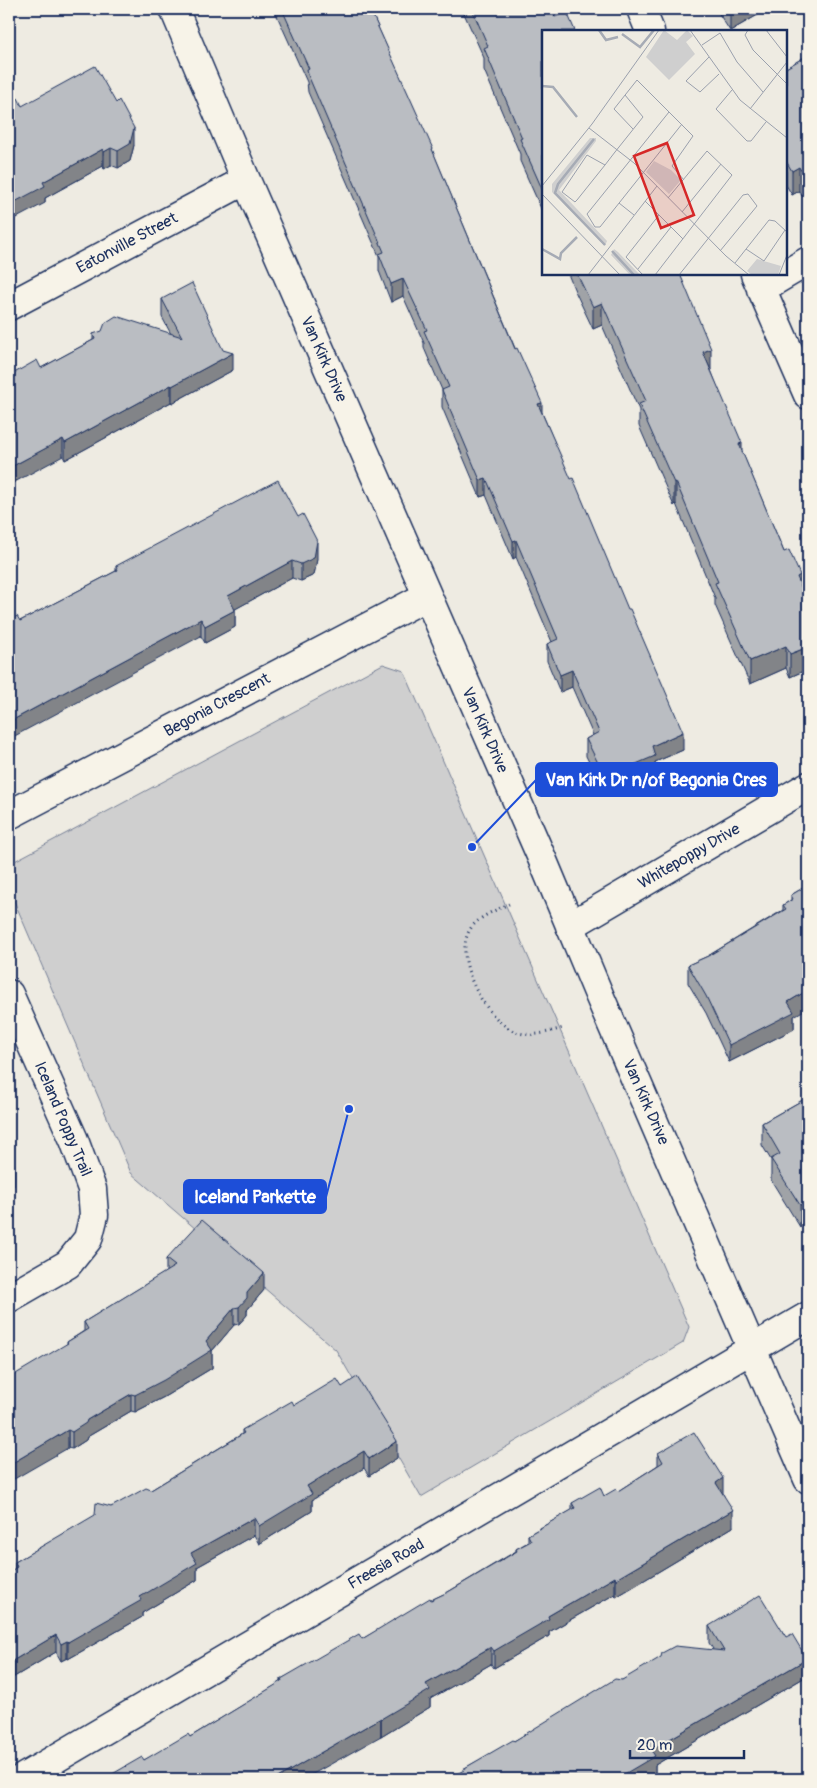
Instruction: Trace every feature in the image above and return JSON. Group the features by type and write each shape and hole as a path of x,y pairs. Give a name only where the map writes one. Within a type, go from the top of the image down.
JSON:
{"street":[{"name":"Van Kirk Drive","path":"174,9 246,180 808,1479"},
{"path":"641,9 650,30"},
{"name":"Eatonville Street","path":"9,306 246,180"},
{"path":"787,269 808,261"},
{"path":"773,275 758,281 808,395"},
{"name":"Begonia Crescent","path":"9,815 426,596"},
{"name":"Whitepoppy Drive","path":"570,926 808,786"},
{"name":"Iceland Poppy Trail","path":"9,994 74,1140 92,1189 94,1214 88,1239 68,1264 9,1298"},
{"name":"Freesia Road","path":"20,1779 808,1316"}],"path":[{"path":"509,904 479,920 470,929 465,942 466,960 470,977 480,997 494,1016 505,1026 517,1032 531,1034 544,1034 563,1028"}],"shaded area":[{"path":"383,664 404,671 689,1327 683,1343 421,1497 336,1350 131,1173 9,889 9,864"}],"building":[{"path":"282,9 370,9 433,149 515,349 517,348 542,403 538,404 571,479 573,478 628,609 630,609 683,732 652,746 655,756 605,777 586,739 599,732 572,670 560,675 547,644 558,639 516,540 513,541 486,478 480,480 442,390 449,387 424,331 427,330 403,279 391,284 379,254 384,252 308,75 307,69 309,69"},
{"path":"472,9 552,9 555,17 567,12 575,30 542,30 542,189 484,48 488,46"},
{"path":"808,55 808,169 802,172 799,167 792,171 787,163 787,67"},
{"path":"95,66 116,103 119,100 134,128 130,144 118,151 111,148 104,152 103,149 43,182 45,186 9,205 9,103 18,98 22,106"},
{"path":"577,275 680,275 711,349 703,352 742,443 739,444 784,552 789,550 800,575 797,577 808,603 808,647 790,654 786,646 750,661 715,583 718,582 676,482 674,483 639,404 646,401 602,303 593,307"},
{"path":"192,283 223,350 233,353 65,443 63,439 9,468 9,376 37,360 41,368 95,339 93,334 102,331 105,323 116,316 182,337 162,299"},
{"path":"278,480 298,517 303,514 317,541 314,558 301,564 292,561 228,596 235,610 205,626 201,619 9,722 9,621 17,616 20,621 118,570 116,566"},
{"path":"808,885 808,990 788,1002 794,1012 729,1045 706,996 688,965 708,956 786,909 783,905 793,899 791,895"},
{"path":"808,1097 808,1200 800,1205 771,1159 780,1154 762,1123"},
{"path":"9,1155 14,1164 9,1167"},
{"path":"202,1220 264,1273 247,1293 247,1298 239,1307 234,1308 206,1341 212,1350 164,1380 135,1395 131,1394 87,1420 86,1423 72,1432 68,1430 9,1465 9,1378 88,1329 84,1322 175,1266 166,1259"},
{"path":"357,1377 397,1441 369,1459 364,1451 307,1486 312,1494 259,1526 254,1518 191,1553 197,1563 140,1597 142,1600 68,1642 61,1644 56,1635 9,1663 9,1572 17,1567 15,1562 95,1515 96,1503 111,1507 146,1488 151,1490 244,1433 242,1430 292,1401 294,1405 337,1379 342,1387"},
{"path":"694,1432 723,1478 716,1483 733,1510 616,1579 615,1577 548,1616 549,1619 494,1651 491,1647 426,1684 430,1690 276,1779 108,1779 110,1778 109,1776 142,1757 144,1760 188,1734 190,1737 282,1681 281,1679 359,1634 362,1639 430,1598 431,1600 448,1592 531,1541 528,1535 575,1508 572,1503 600,1487 604,1496 616,1489 618,1491 663,1462 658,1453"},
{"path":"760,1595 786,1637 792,1634 807,1659 651,1750 655,1756 616,1779 448,1779 615,1679 622,1680 661,1657 662,1653 675,1646 724,1651 709,1626"}],"place":[{"name":"Van Kirk Dr n/of Begonia Cres","path":"472,847"},
{"name":"Iceland Parkette","path":"349,1109"}]}
